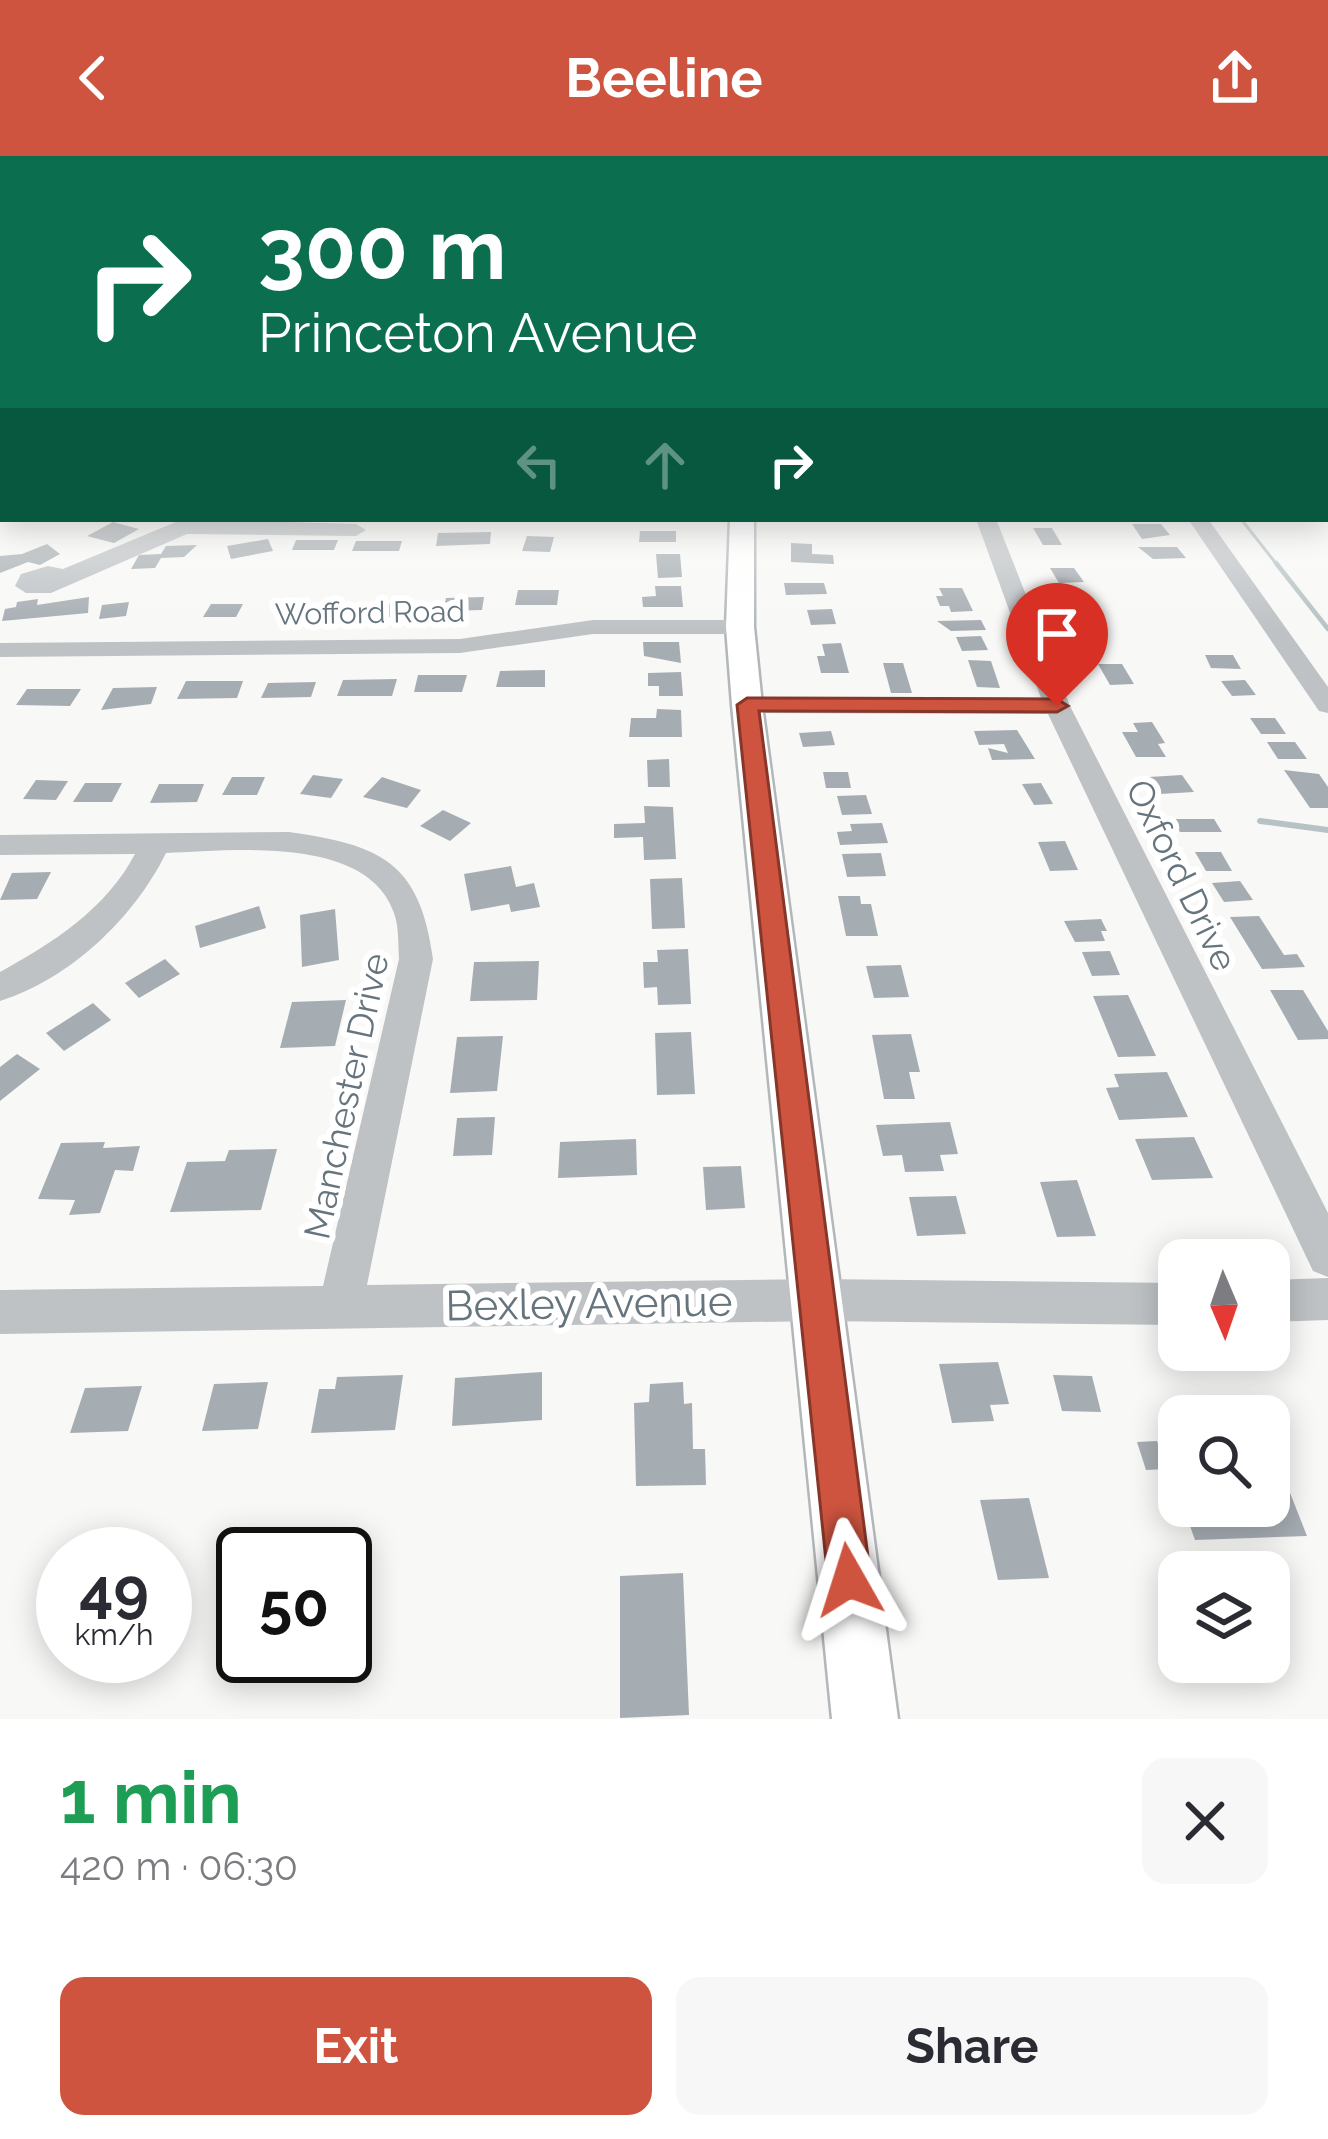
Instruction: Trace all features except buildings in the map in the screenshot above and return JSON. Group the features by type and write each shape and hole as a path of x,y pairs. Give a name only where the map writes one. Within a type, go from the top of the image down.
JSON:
{"main road":[{"path":"742,522 740,627 747,705 865,1719"}],"street":[{"name":"Oxford Drive","path":"987,522 1057,706 1328,1257"},
{"path":"1200,522 1328,704"},
{"path":"60,578 191,524 356,530"},
{"name":"Wofford Road","path":"0,650 460,646 593,627 740,627"},
{"path":"747,705 1057,706"},
{"name":"Manchester Drive","path":"0,844 298,842 343,850 396,882 418,926 416,959 341,1305"},
{"path":"0,988 55,958 107,920 129,893 156,843"},
{"path":"1290,1300 1328,1299"},
{"name":"Bexley Avenue","path":"0,1312 818,1300 1158,1304"}],"waterway":[{"path":"1243,522 1278,566"},
{"path":"1276,563 1328,629"},
{"path":"1260,821 1328,830"}],"route":[{"path":"849,1580 747,705 1057,706"}]}
